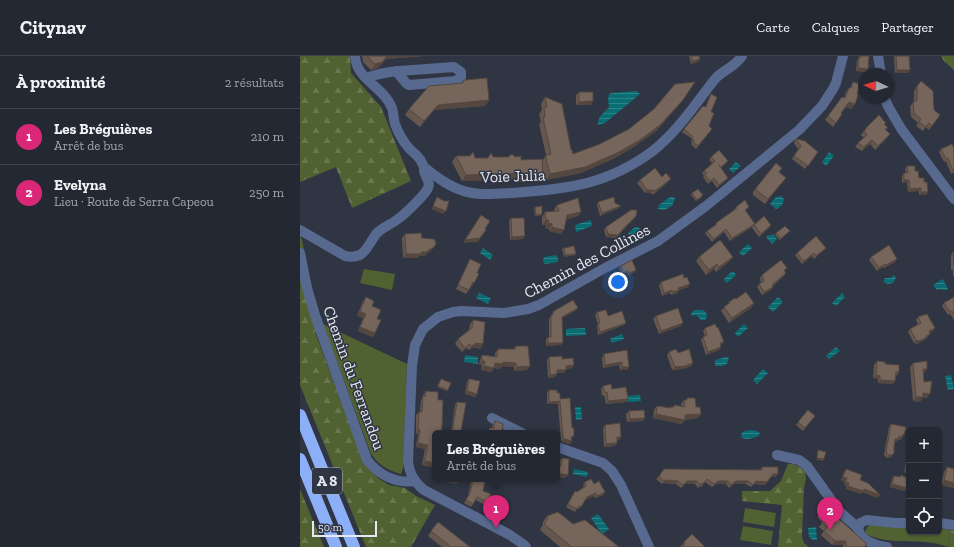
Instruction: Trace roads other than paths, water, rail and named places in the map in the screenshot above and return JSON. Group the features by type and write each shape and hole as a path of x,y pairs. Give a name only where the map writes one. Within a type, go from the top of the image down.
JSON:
{"highway":[{"name":"A 8","path":"300,415 354,547"},
{"name":"A 8","path":"300,459 336,547"}],"street":[{"path":"300,230 345,256 352,257 362,254 378,232 398,219 429,188 429,183 424,171 426,169 420,159 409,148 400,135 395,124 392,107 355,64 354,56"},
{"name":"Voie Julia","path":"426,169 453,187 468,192 494,194 549,190 596,181 633,164 654,150 672,133 717,77 732,67 742,56"},
{"name":"Chemin des Collines","path":"414,481 408,462 412,366 415,345 423,329 438,317 453,312 504,313 528,309 539,305 662,238 706,206 799,130 822,106 834,89 843,56"},
{"path":"878,56 880,68"},
{"path":"366,78 380,72 454,67 461,72 461,77 456,81 409,85 396,71"},
{"path":"887,104 902,130 954,199"},
{"name":"Chemin du Ferrandou","path":"300,253 307,288 315,315 367,460 380,473 404,482 414,481"},
{"path":"492,418 516,430"},
{"path":"560,447 603,463 612,471 649,547"},
{"path":"777,455 799,460 807,466 839,511 858,528 861,536 877,545 887,547"},
{"path":"414,481 429,493 510,535 526,547"},
{"path":"858,528 860,523 867,520 895,523 906,522"},
{"path":"942,523 954,525"}],"place":[{"name":"Les Bréguières","path":"496,528"},
{"name":"Evelyna","path":"830,530"}]}
